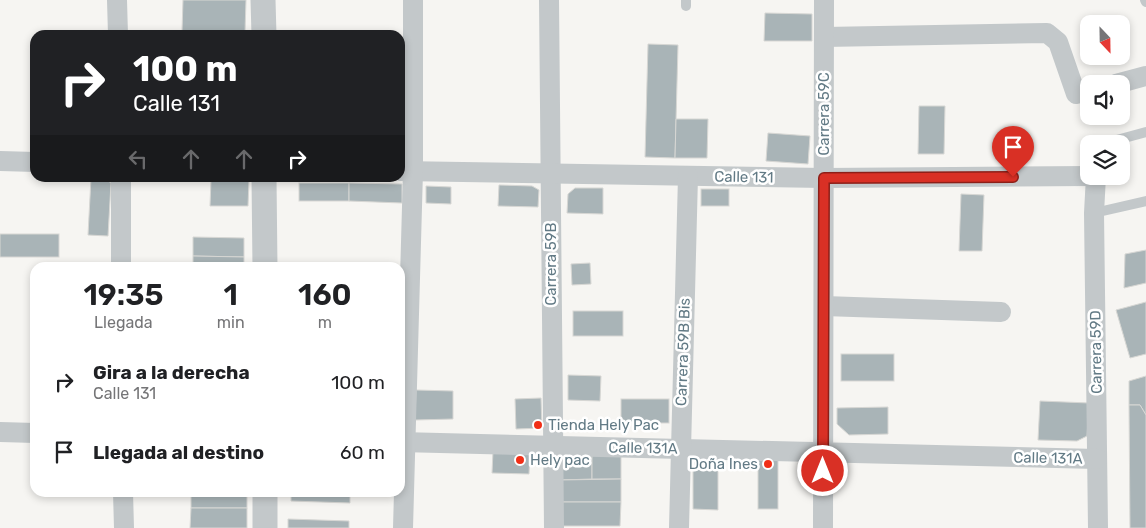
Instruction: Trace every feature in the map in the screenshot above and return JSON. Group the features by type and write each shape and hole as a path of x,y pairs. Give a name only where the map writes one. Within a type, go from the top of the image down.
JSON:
{"street":[{"path":"117,0 118,30"},
{"path":"263,0 264,30"},
{"path":"405,262 406,171 413,0"},
{"name":"Carrera 59B","path":"549,0 554,528"},
{"name":"Carrera 59C","path":"823,528 824,0"},
{"path":"824,36 1047,32 1058,42 1080,89"},
{"path":"1130,80 1146,76"},
{"path":"0,162 30,162"},
{"name":"Calle 131","path":"406,171 824,178 1080,176"},
{"name":"Carrera 59B Bis","path":"679,528 688,176"},
{"path":"120,182 121,262"},
{"path":"264,182 264,262"},
{"name":"Carrera 59D","path":"1096,185 1094,213 1098,528"},
{"path":"824,306 1001,312"},
{"path":"0,432 30,433"},
{"name":"Calle 131A","path":"405,442 1097,459"},
{"path":"124,497 124,528"},
{"path":"265,497 265,528"},
{"path":"403,497 403,528"}],"lane":[{"path":"1130,136 1146,132"},
{"path":"1094,213 1146,201"}],"building":[{"path":"183,0 246,0 245,30 182,30"},
{"path":"765,13 812,14 812,41 764,41"},
{"path":"648,44 678,45 675,158 645,157"},
{"path":"919,106 945,106 944,154 918,154"},
{"path":"676,119 708,119 707,158 675,158"},
{"path":"768,133 810,136 808,164 766,161"},
{"path":"91,182 110,182 108,236 88,235"},
{"path":"211,182 249,182 248,206 210,206"},
{"path":"299,183 349,183 349,201 299,201"},
{"path":"349,183 402,184 402,203 349,201"},
{"path":"499,185 532,186 539,190 538,207 498,206"},
{"path":"426,186 451,187 451,204 426,203"},
{"path":"575,188 603,188 603,214 567,213 568,194"},
{"path":"701,189 729,189 729,206 701,206"},
{"path":"961,194 984,195 982,251 959,251"},
{"path":"0,234 59,234 59,257 0,257"},
{"path":"193,237 244,238 244,257 193,256"},
{"path":"1146,250 1146,283 1124,288 1125,254"},
{"path":"193,256 244,257 244,262 193,262"},
{"path":"590,263 591,284 572,285 571,264"},
{"path":"1146,302 1146,354 1130,358 1116,310"},
{"path":"573,311 623,311 623,336 573,336"},
{"path":"841,354 894,354 894,381 841,381"},
{"path":"568,375 601,376 600,401 568,400"},
{"path":"1146,376 1146,415 1140,405 1129,405 1129,381"},
{"path":"416,390 453,391 453,419 415,420"},
{"path":"541,398 542,428 516,429 515,399"},
{"path":"621,399 669,399 669,423 621,423"},
{"path":"1040,401 1089,403 1087,436 1077,441 1038,440"},
{"path":"1129,405 1140,405 1146,415 1146,528 1130,528"},
{"path":"888,407 888,434 849,435 837,424 837,408"},
{"path":"560,450 592,450 592,479 560,480"},
{"path":"592,450 621,450 621,479 592,479"},
{"path":"493,451 530,452 529,474 492,473"},
{"path":"693,456 718,456 718,510 693,509"},
{"path":"758,460 778,460 778,509 758,509"},
{"path":"621,479 621,502 559,502 560,480"},
{"path":"191,497 247,497 247,508 191,508"},
{"path":"291,497 350,497 350,503 291,501"},
{"path":"559,502 621,502 620,526 559,526"},
{"path":"191,508 247,508 247,528 190,528"},
{"path":"288,519 349,521 349,528 288,528"}],"place":[{"name":"Tienda Hely Pac","path":"538,425"},
{"name":"Hely pac","path":"520,460"},
{"name":"Doña Ines","path":"768,464"}],"route":[{"path":"823,471 824,178 1013,177"}]}
